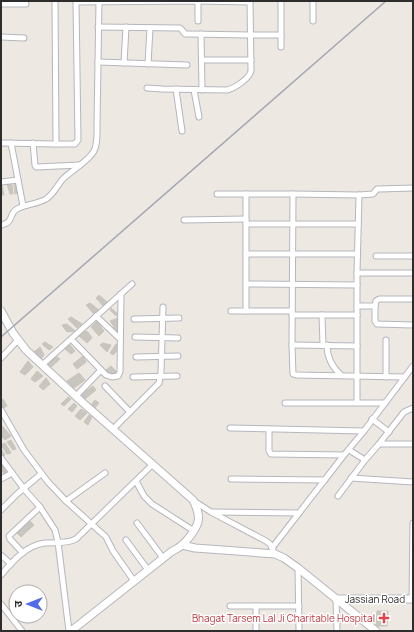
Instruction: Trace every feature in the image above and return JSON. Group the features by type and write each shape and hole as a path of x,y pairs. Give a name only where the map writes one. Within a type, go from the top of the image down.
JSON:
{"street":[{"path":"55,1 56,144"},
{"path":"1,143 76,144 78,140 76,1 250,1 251,60 250,74 247,78 233,88 227,90 176,90 147,88"},
{"path":"1,224 9,222 14,211 23,206 43,201 52,195 63,179 94,151 97,124 99,1"},
{"path":"198,1 198,20"},
{"path":"281,1 281,47"},
{"path":"313,1 313,21"},
{"path":"1,4 26,4"},
{"path":"98,27 180,28 186,34 281,35"},
{"path":"124,63 126,27"},
{"path":"148,64 150,28"},
{"path":"201,34 202,90"},
{"path":"1,38 24,38"},
{"path":"202,60 251,60"},
{"path":"98,62 187,65"},
{"path":"176,90 182,131"},
{"path":"194,90 199,117"},
{"path":"11,143 23,206"},
{"path":"33,144 36,167 80,165"},
{"path":"1,182 18,180"},
{"path":"217,194 374,194 379,188 413,188"},
{"path":"246,194 246,311"},
{"path":"292,194 292,372 294,375 386,377 406,376 413,374"},
{"path":"357,403 357,254 359,194"},
{"path":"184,220 292,224 358,224"},
{"path":"246,254 357,254"},
{"path":"376,256 413,256"},
{"path":"357,273 413,273"},
{"path":"42,365 132,284"},
{"path":"246,284 357,285"},
{"path":"70,339 108,376 118,376 120,372 121,294"},
{"path":"413,299 379,299 376,301 375,306 376,324 413,325"},
{"path":"357,306 375,306"},
{"path":"113,429 159,383 162,338 162,307"},
{"path":"1,311 18,340 26,350 193,500 211,512 266,541 274,551 298,568 375,631"},
{"path":"231,311 357,315"},
{"path":"322,315 325,345 332,364 341,375"},
{"path":"96,316 120,339"},
{"path":"134,319 179,318"},
{"path":"135,338 178,338"},
{"path":"1,358 18,340"},
{"path":"386,340 386,377"},
{"path":"292,345 357,346"},
{"path":"136,356 178,356"},
{"path":"274,551 325,480 413,366"},
{"path":"76,396 101,370"},
{"path":"133,377 177,376"},
{"path":"105,386 130,412"},
{"path":"285,403 385,403"},
{"path":"338,496 404,412 413,408"},
{"path":"1,410 24,450 41,474 66,501 106,537 113,551 134,581"},
{"path":"372,419 389,432"},
{"path":"230,428 364,430"},
{"path":"269,429 269,451 271,454 344,455"},
{"path":"380,444 413,444"},
{"path":"349,450 365,460"},
{"path":"1,458 24,489 40,507 56,530 70,631"},
{"path":"1,575 23,553 31,548 42,544 74,540 153,464"},
{"path":"1,479 12,473"},
{"path":"1,510 41,474"},
{"path":"66,501 105,474"},
{"path":"231,478 325,480"},
{"path":"351,478 413,482"},
{"path":"136,481 144,496 152,504 194,530"},
{"path":"70,631 163,558 182,545 194,530 198,522 196,507 193,500"},
{"path":"23,553 9,536 40,507"},
{"path":"211,512 300,514"},
{"path":"137,523 163,558"},
{"path":"413,523 413,599"},
{"path":"126,540 148,570"},
{"path":"182,545 196,548 223,550 274,551"},
{"path":"1,555 11,564"},
{"path":"298,568 299,631"},
{"path":"336,599 337,631"},
{"name":"Jassian Road","path":"336,599 413,599"},
{"path":"1,604 22,631"},
{"path":"230,606 299,606"},
{"path":"256,606 256,631"}],"building":[{"path":"17,183 18,193 15,194 14,184"},
{"path":"7,184 12,185 13,194 10,194"},
{"path":"2,185 4,195 1,195"},
{"path":"99,295 107,302 103,306 96,298"},
{"path":"90,303 99,310 94,314 86,305"},
{"path":"111,308 117,313 116,316 110,310"},
{"path":"71,317 82,324 77,328 68,319"},
{"path":"118,318 117,334 112,328 114,327 110,321"},
{"path":"97,321 104,331 99,336 91,327"},
{"path":"67,324 75,331 67,332 62,325"},
{"path":"84,331 88,332 92,338 87,343 79,336"},
{"path":"45,342 53,347 49,350 42,344"},
{"path":"103,343 111,345 107,352 100,345"},
{"path":"116,344 118,350 113,355 110,353"},
{"path":"70,345 75,351 71,354 65,349"},
{"path":"40,347 44,355 41,359 34,352"},
{"path":"56,356 60,359 49,369 47,366"},
{"path":"83,356 86,362 77,369 73,364"},
{"path":"28,361 33,367 25,375 20,372"},
{"path":"111,366 118,373 112,376 106,370"},
{"path":"37,371 43,376 35,382 31,379"},
{"path":"79,373 85,380 74,388 67,381"},
{"path":"46,378 50,384 43,390 39,386"},
{"path":"93,386 96,390 85,399 81,395"},
{"path":"68,397 71,399 64,406 61,404"},
{"path":"3,399 7,406 3,408 1,400"},
{"path":"95,400 99,403 94,409 91,405"},
{"path":"74,403 77,406 72,412 68,409"},
{"path":"81,409 87,413 80,420 75,416"},
{"path":"89,415 92,417 88,425 84,422"},
{"path":"2,426 11,436 5,440 1,436"},
{"path":"11,440 16,449 13,450 7,442"},
{"path":"5,443 11,453 7,454 1,445"},
{"path":"1,449 5,455 2,456"},
{"path":"2,465 7,473 4,474 1,470"},
{"path":"29,520 34,525 21,537 16,532"},
{"path":"377,611 388,611 387,626 376,626"}],"railway":[{"path":"1,337 386,1"}],"place":[{"name":"Bhagat Tarsem Lal Ji Charitable Hospital","path":"384,618"}]}
